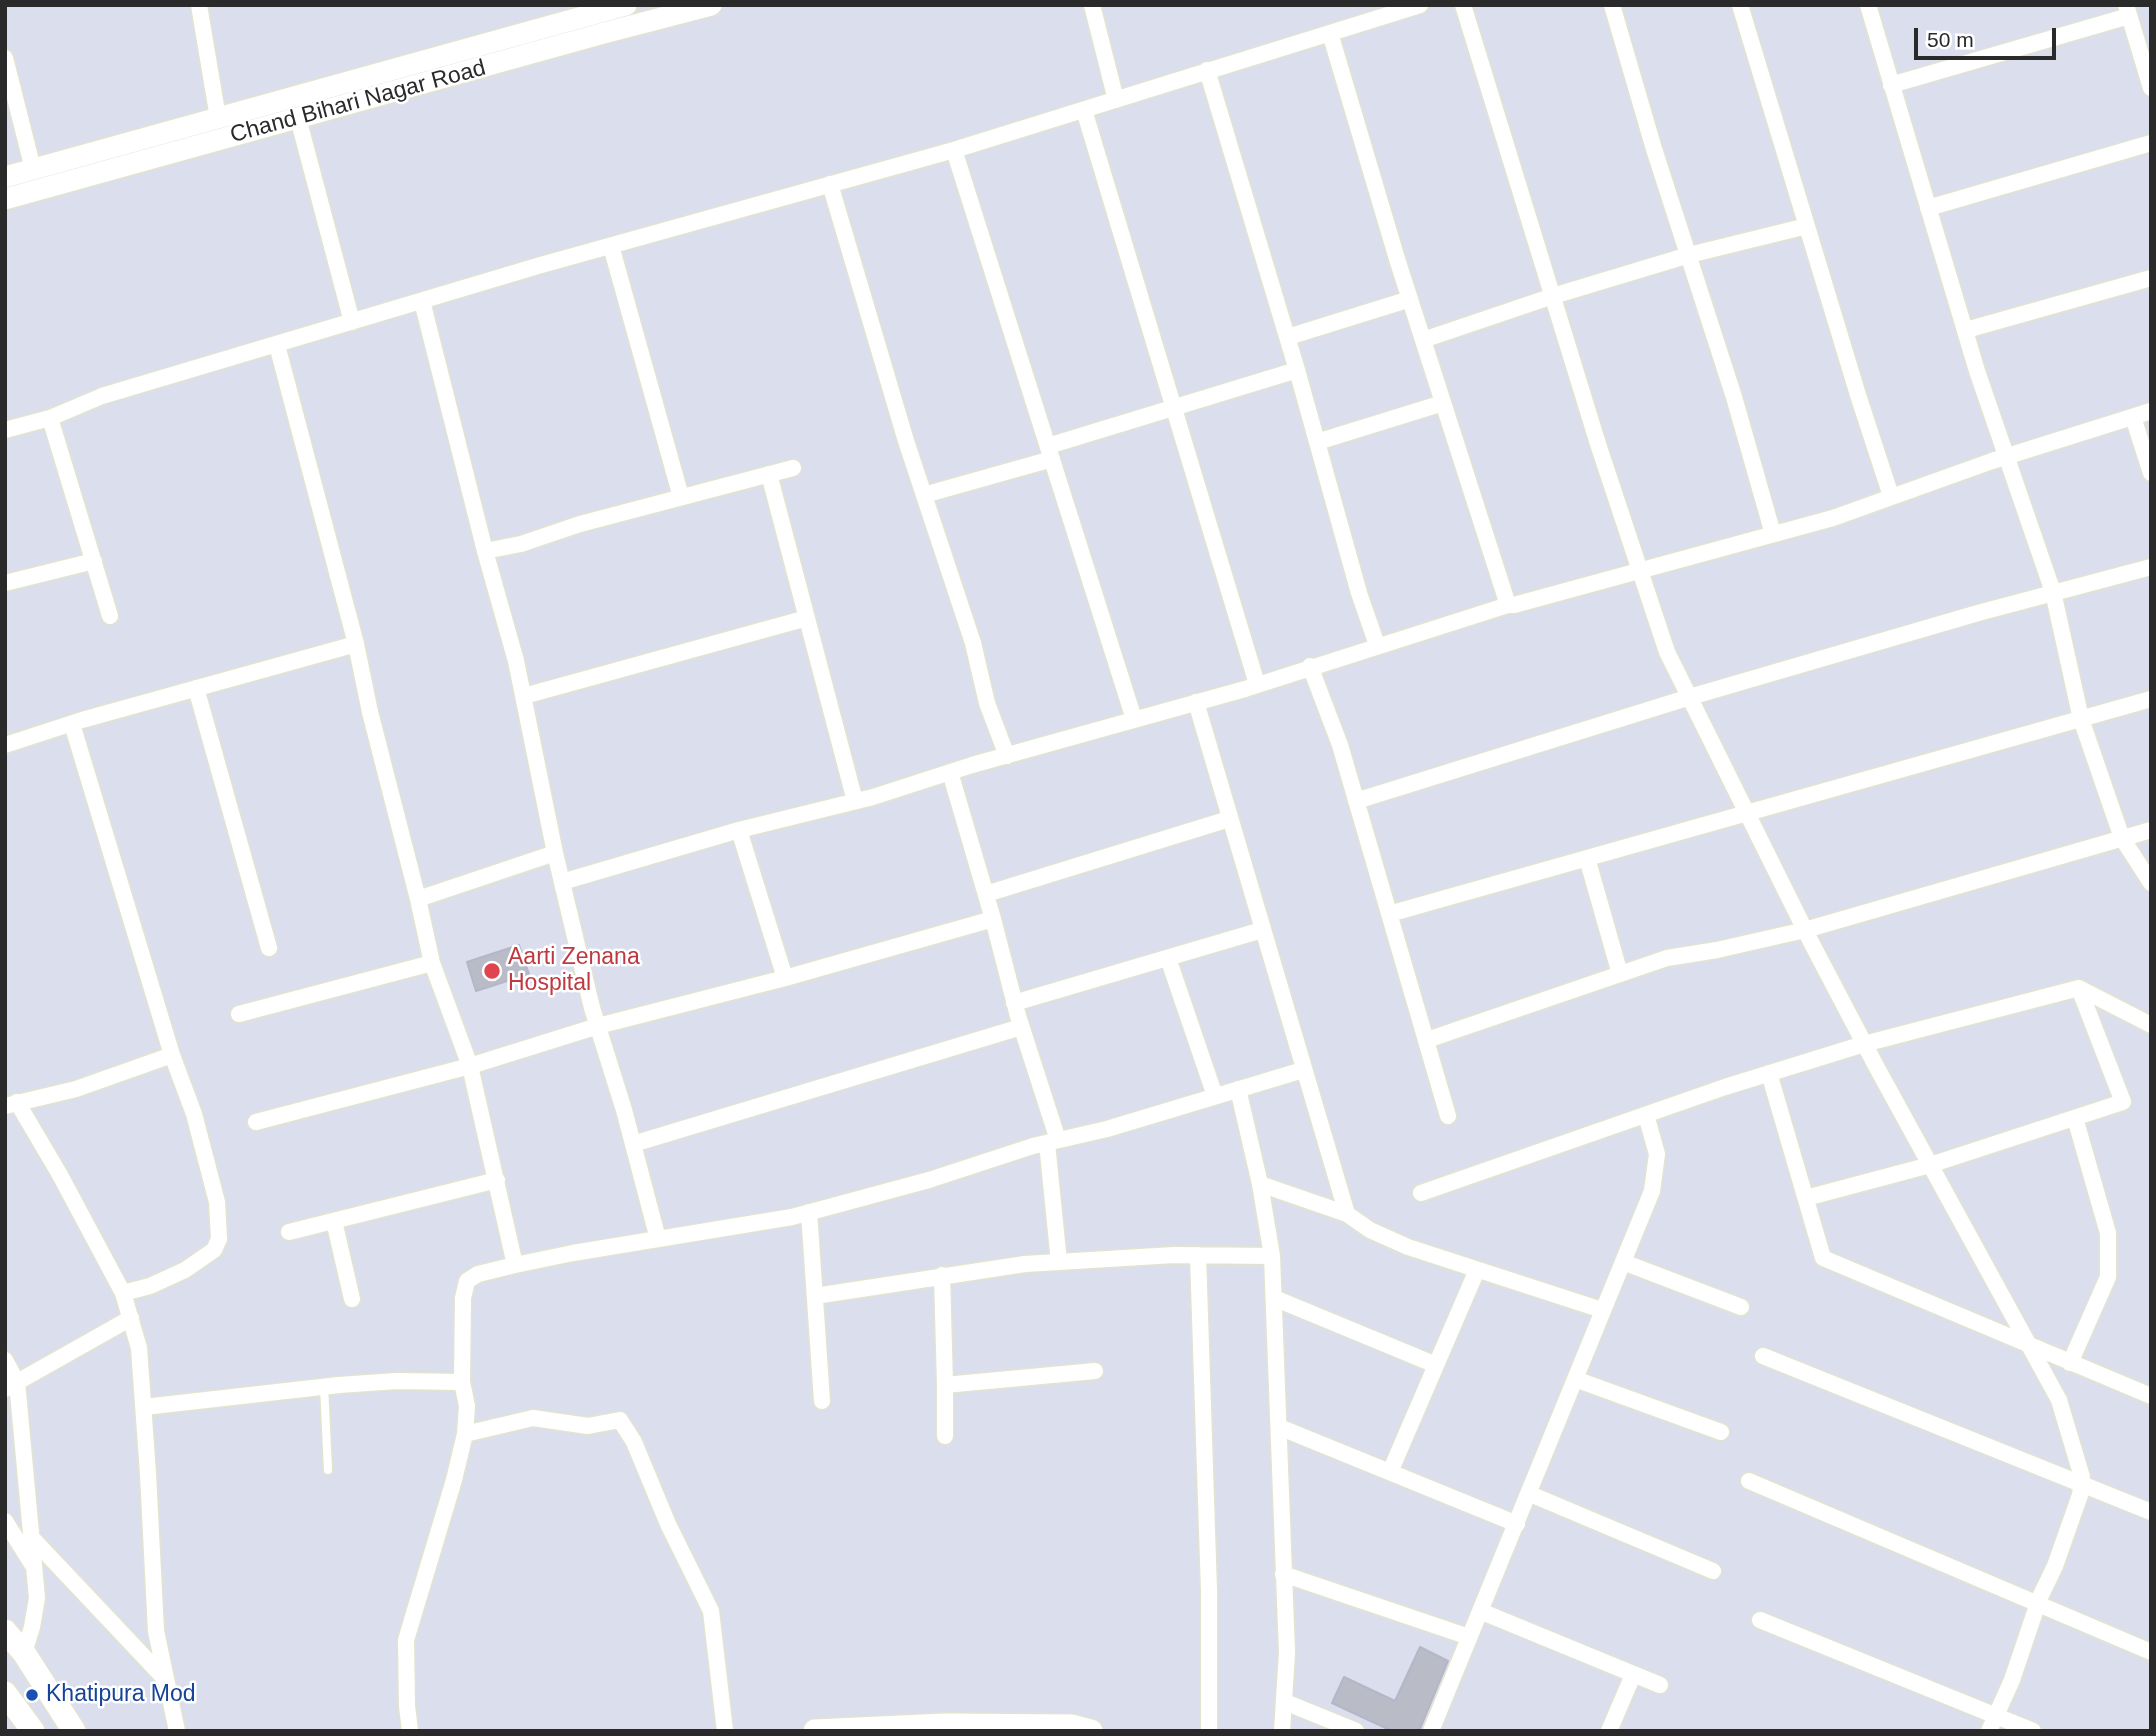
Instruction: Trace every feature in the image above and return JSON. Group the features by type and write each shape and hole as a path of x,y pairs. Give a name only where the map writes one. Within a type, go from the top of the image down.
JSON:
{"main road":[{"path":"5,1631 24,1653 74,1731"},
{"path":"5,1693 21,1723"},
{"path":"815,1731 1072,1726 1091,1731"}],"street":[{"path":"199,5 218,118"},
{"name":"Chand Bihari Nagar Road","path":"5,177 626,5"},
{"name":"Chand Bihari Nagar Road","path":"5,199 711,5"},
{"path":"1092,5 1116,100"},
{"path":"5,430 50,418 102,396 422,301 954,150 1420,5"},
{"path":"1463,5 1667,652 1864,1044 2059,1400 2082,1477 2080,1495 2012,1680 1989,1731"},
{"path":"1612,5 1654,149 1734,397 1773,534"},
{"path":"1740,5 1858,396 1891,496"},
{"path":"1868,5 1977,371 2053,592 2081,719 2122,838 2151,883"},
{"path":"1891,85 2127,11 2151,88"},
{"path":"1330,33 1410,299 1508,605"},
{"path":"5,58 33,169"},
{"path":"1208,70 1288,337 1359,593 1377,645"},
{"path":"1084,110 1256,684"},
{"path":"298,118 352,322"},
{"path":"1928,208 2151,143"},
{"path":"954,150 1133,719"},
{"path":"830,184 923,495 973,643 987,703 1007,756"},
{"path":"1423,340 1553,296 1689,255 1807,226"},
{"path":"611,246 681,497"},
{"path":"1966,330 2151,278"},
{"path":"1288,337 1410,299"},
{"path":"422,301 524,696 555,853 598,1026 658,1239"},
{"path":"277,345 356,644 370,712 432,963 470,1066 514,1265"},
{"path":"923,495 1173,408 1297,370"},
{"path":"1317,442 1443,403"},
{"path":"562,882 739,830 855,801 1196,702 1508,605 1640,572 1833,517 2006,456 2151,411"},
{"path":"2133,417 2151,473"},
{"path":"50,418 110,616"},
{"path":"485,551 521,544 580,524 793,468"},
{"path":"769,474 855,801"},
{"path":"5,583 94,561"},
{"path":"1356,801 1690,698 2053,592 2151,567"},
{"path":"524,696 807,618"},
{"path":"5,745 356,644"},
{"path":"1310,666 1340,745 1448,1116"},
{"path":"196,688 269,948"},
{"path":"1389,914 2151,699"},
{"path":"1196,702 1347,1213"},
{"path":"72,724 172,1055 194,1114 217,1202 219,1239 214,1250 185,1270 150,1286 123,1293"},
{"path":"950,772 1053,1141 1059,1262"},
{"path":"986,894 1229,819"},
{"path":"739,830 785,978"},
{"path":"1427,1040 1667,958 1717,950 1805,930 2151,830"},
{"path":"418,899 555,853"},
{"path":"1587,858 1620,974"},
{"path":"256,1122 470,1066 598,1026 785,978 993,919"},
{"path":"1014,1003 1262,930"},
{"path":"1168,958 1215,1096"},
{"path":"239,1014 432,963"},
{"path":"1806,1198 1930,1165 2123,1102 2079,988"},
{"path":"1420,1192 1769,1073 1864,1044 2079,988 2151,1025"},
{"path":"633,1144 1021,1027"},
{"path":"172,1055 76,1089 11,1104 60,1175 123,1293 139,1348 156,1631 177,1731"},
{"path":"410,1731 406,1640 465,1434 467,1406 462,1382 463,1298 467,1281 478,1274 573,1253 792,1217 929,1180 1053,1141 1107,1129 1303,1070"},
{"path":"1769,1073 1823,1258 2151,1396"},
{"path":"1238,1088 1260,1184 1272,1256 1287,1653 1282,1731"},
{"path":"1431,1731 1652,1191 1657,1154 1646,1115"},
{"path":"2070,1363 2108,1277 2108,1233 2075,1118"},
{"path":"289,1232 497,1180"},
{"path":"1260,1184 1347,1213 1370,1230 1408,1247 1602,1310"},
{"path":"809,1212 822,1401"},
{"path":"334,1221 352,1299"},
{"path":"815,1296 1025,1264 1198,1255 1272,1256"},
{"path":"1198,1255 1209,1591 1209,1731"},
{"path":"1623,1262 1741,1307"},
{"path":"1390,1472 1477,1270"},
{"path":"942,1275 945,1436"},
{"path":"1274,1298 1436,1365"},
{"path":"11,1386 131,1318"},
{"path":"1763,1356 2151,1512"},
{"path":"5,1360 11,1386 37,1598 24,1653"},
{"path":"945,1385 1094,1371"},
{"path":"1575,1379 1721,1432"},
{"path":"144,1407 324,1386 397,1381 462,1382"},
{"path":"465,1434 533,1418 589,1426 620,1420 634,1442 668,1524 711,1611 725,1731"},
{"path":"1279,1427 1517,1524"},
{"path":"1749,1481 2151,1652"},
{"path":"1530,1494 1713,1572"},
{"path":"5,1521 34,1567"},
{"path":"31,1537 167,1681"},
{"path":"1283,1574 1469,1637"},
{"path":"1480,1612 1660,1685"},
{"path":"1760,1620 2033,1731"},
{"path":"1609,1731 1633,1675"},
{"path":"1285,1702 1356,1731"}],"lane":[{"path":"324,1386 328,1470"}],"building":[{"path":"519,945 529,974 476,991 467,962"},
{"path":"1420,1647 1448,1661 1419,1731 1392,1731 1332,1703 1344,1677 1395,1701"}],"place":[{"name":"Aarti Zenana Hospital","path":"492,971"},
{"name":"Khatipura Mod","path":"32,1695"}]}
